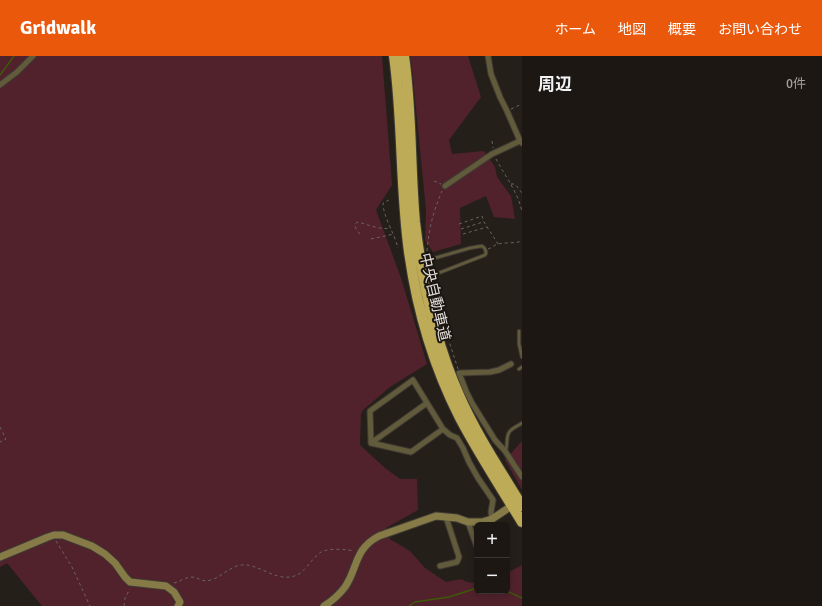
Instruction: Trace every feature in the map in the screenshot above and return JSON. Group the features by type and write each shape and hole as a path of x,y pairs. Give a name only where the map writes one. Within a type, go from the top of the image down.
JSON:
{"highway":[{"name":"中央自動車道","path":"394,56 400,118 406,225 409,251 413,276 429,340 439,370 460,419 486,466 522,522"},
{"name":"中央自動車道","path":"404,56 416,224 423,275 434,324 448,368 459,396 472,422 522,506"}],"street":[{"path":"0,85 17,72 33,56"},
{"path":"444,186 493,153 521,142 500,97 492,74 488,56"},
{"path":"511,364 499,370 490,372 459,373 472,403 495,440 522,477"},
{"path":"371,443 370,411 413,380 443,429 450,435 457,438 478,478 493,500 491,512 492,519"},
{"path":"371,443 427,403"},
{"path":"371,443 411,452 443,429"},
{"path":"324,606 334,599 345,587 360,553 366,545 379,536 436,516 457,518 468,522 482,522 492,519 507,509"},
{"path":"440,566 457,562 459,557 446,517"},
{"path":"468,522 474,539"},
{"path":"0,557 53,536 63,535 92,546 105,554 115,563 124,577 130,582 166,586 174,592 178,598 180,602 178,606"}],"lane":[{"path":"428,260 476,247 482,246 486,250 484,255 431,276"},
{"path":"519,331 519,344 522,357"},
{"path":"505,452 507,449 508,432 522,423"}],"path":[{"path":"507,111 522,104"},
{"path":"492,141 493,153 511,184 522,212"},
{"path":"511,184 515,184 522,193"},
{"path":"389,200 383,203 383,206 398,248"},
{"path":"459,224 482,216 484,222 498,244"},
{"path":"360,234 355,228 356,223 358,222 386,229 391,228"},
{"path":"461,229 484,222"},
{"path":"463,234 487,227"},
{"path":"371,240 394,234"},
{"path":"486,250 493,248 498,244 518,243 522,241"},
{"path":"0,427 6,439 0,442"},
{"path":"53,536 72,566 90,606"},
{"path":"166,586 190,577 205,582 212,580 236,565 247,565 285,578 297,575 305,569 322,551 346,550 360,553"},
{"path":"124,606 125,598 133,583"}],"shaded area":[{"path":"0,56 382,56 392,185 376,210 401,278 427,364 390,387 363,410 361,414 360,445 385,468 400,479 417,479 418,510 386,528 390,539 410,551 425,568 446,582 461,579 467,582 474,583 474,594 510,594 510,571 522,565 522,606 42,606 7,563 0,567"},
{"path":"410,56 468,56 481,97 449,140 452,154 484,151 495,167 497,177 511,196 515,219 494,217 486,196 460,208 461,244 433,252 425,240 426,210"},
{"path":"522,441 522,490 505,460"}],"waterway":[{"path":"0,75 14,56"},
{"path":"409,606 415,602 449,597 474,589"},
{"path":"510,592 522,598"}]}
